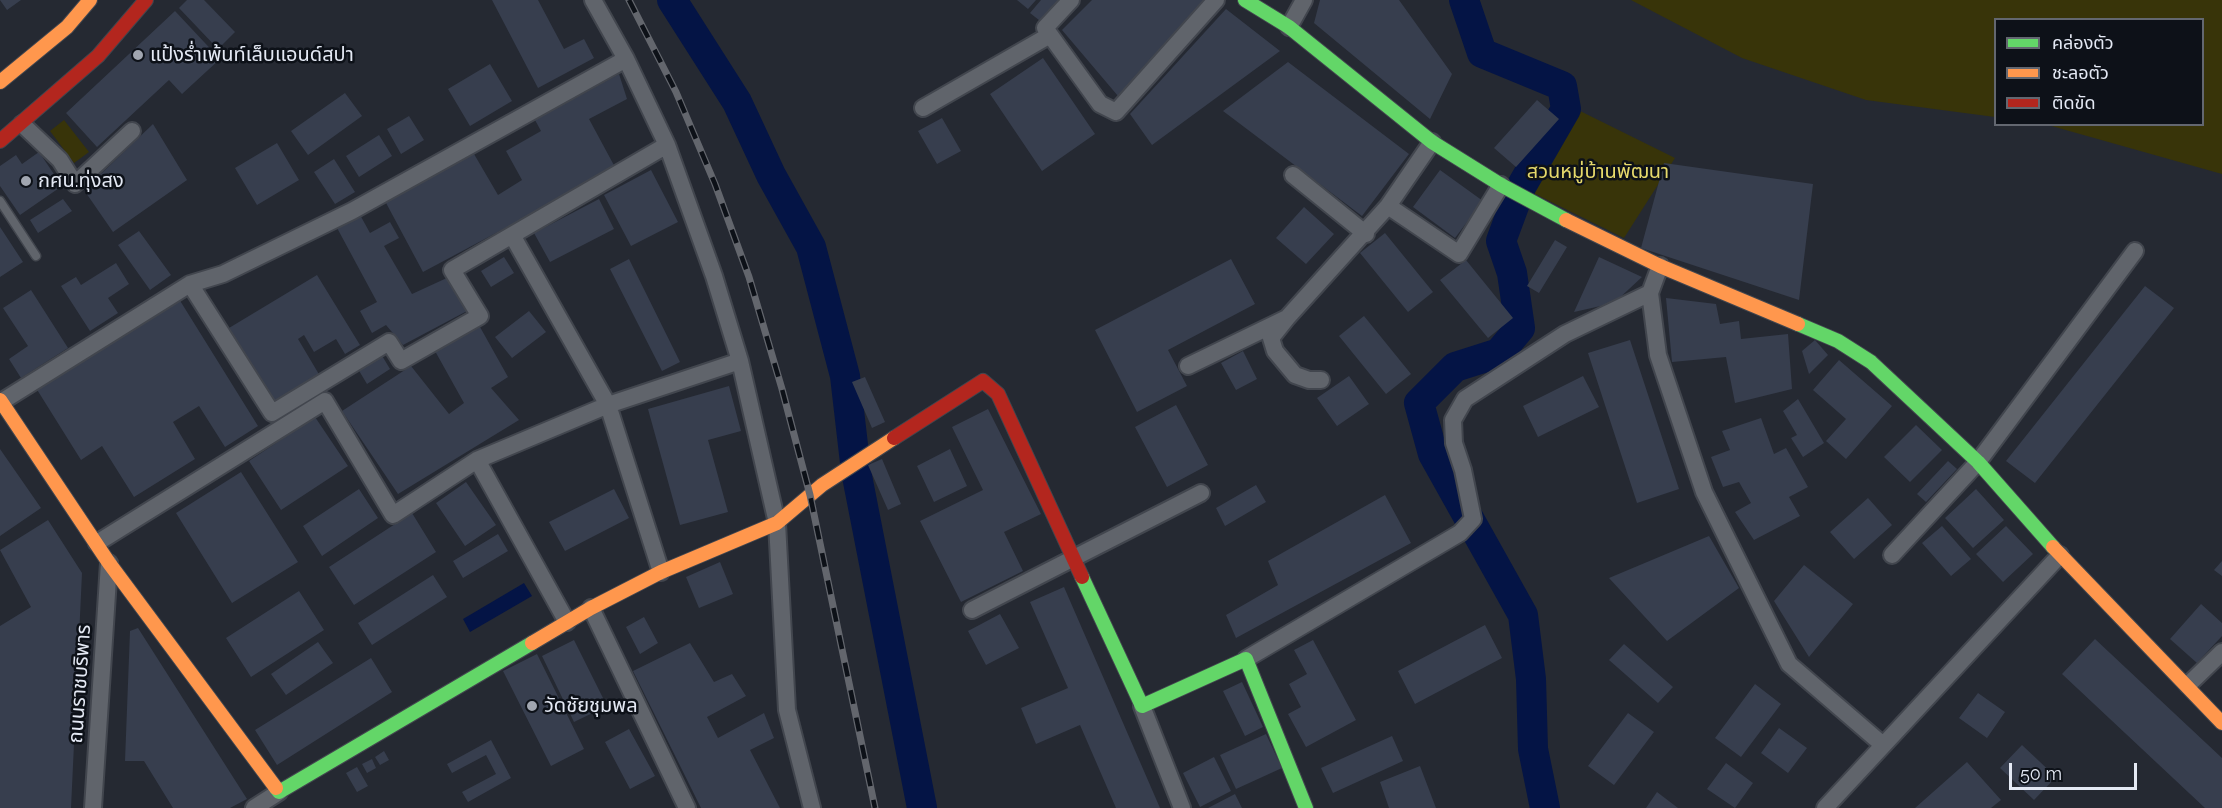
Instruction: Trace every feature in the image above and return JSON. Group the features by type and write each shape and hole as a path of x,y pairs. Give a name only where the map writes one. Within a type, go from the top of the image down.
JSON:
{"street":[{"path":"0,82 67,27 90,0"},
{"path":"0,141 98,56 146,0"},
{"path":"593,0 626,60 667,145 714,276 740,361 777,523 787,710 812,808"},
{"path":"1071,0 1045,28 1100,104 1116,112 1216,0"},
{"path":"1245,0 1289,27 1432,142 1504,187 1660,266 1838,341 1871,362 1978,462 2060,555 2188,685 2222,723"},
{"path":"1289,27 1304,0"},
{"path":"923,108 1050,35"},
{"path":"279,792 109,563 0,401 190,284 223,274 352,211 626,60"},
{"path":"22,124 60,160 75,184 132,131"},
{"path":"1321,380 1309,380 1295,375 1275,351 1271,338 1389,206 1432,142"},
{"path":"190,284 272,413 389,342 401,361 480,316 452,270 667,145"},
{"path":"1293,175 1366,234"},
{"path":"1389,206 1459,254 1504,187"},
{"path":"512,235 608,405 661,573"},
{"path":"1892,555 1978,462 2135,251"},
{"path":"1660,266 1650,293 1658,355 1704,492 1789,664 1884,745"},
{"path":"1142,706 1246,659 1468,525 1463,470 1454,443 1453,420 1465,399 1565,334 1650,293"},
{"path":"1188,366 1287,318"},
{"path":"97,543 325,401 393,514 477,460 608,405 740,361"},
{"path":"254,808 591,608 661,573 777,523 822,485 983,381 998,394 1142,706 1182,808"},
{"path":"477,460 567,622"},
{"path":"972,610 1201,494"},
{"path":"1825,808 2060,555"},
{"name":"ถนนราชบริพาร","path":"93,808 109,563"},
{"path":"591,608 687,808"},
{"path":"2188,685 2222,652"},
{"path":"1246,659 1306,808"}],"lane":[{"path":"0,201 36,256"}],"green space":[{"path":"1631,0 2222,0 2222,174 2052,126 2204,126 2204,18 1994,18 1994,117 1866,100 1742,58"},
{"name":"สวนหมู่บ้านพัฒนา","path":"1572,107 1675,158 1624,238 1521,187"},
{"path":"64,120 89,152 74,163 50,131"}],"shaded area":[{"path":"524,583 532,596 470,632 463,619"}],"building":[{"path":"0,0 21,0 7,10"},
{"path":"187,0 204,0 235,32 218,49 179,8"},
{"path":"492,0 538,0 564,49 584,39 594,58 538,88"},
{"path":"1017,0 1036,0 1028,9"},
{"path":"1041,0 1064,0 1044,24 1030,13"},
{"path":"1092,0 1208,0 1118,96 1062,30"},
{"path":"1320,0 1399,0 1452,74 1430,119 1314,23"},
{"path":"1226,9 1280,51 1152,145 1130,114"},
{"path":"175,11 220,59 182,94 169,80 97,147 66,113"},
{"path":"1043,58 1095,134 1042,171 990,94"},
{"path":"1288,62 1409,154 1362,216 1223,111"},
{"path":"490,64 512,101 470,126 448,89"},
{"path":"619,74 627,99 589,119 616,169 423,272 385,201 474,154 498,195 522,180 506,151 541,131 535,120"},
{"path":"345,93 362,116 308,155 291,131"},
{"path":"1537,100 1559,119 1516,167 1494,148"},
{"path":"409,116 424,140 401,154 387,129"},
{"path":"942,118 961,151 937,164 918,131"},
{"path":"153,124 187,180 113,232 84,190"},
{"path":"379,135 392,156 359,177 346,156"},
{"path":"277,143 299,180 257,205 235,168"},
{"path":"39,152 62,186 20,215 0,186 0,166 16,155 22,164"},
{"path":"334,159 355,192 335,204 314,172"},
{"path":"1664,163 1813,184 1799,300 1641,248"},
{"path":"651,170 678,222 631,246 604,195"},
{"path":"1440,170 1483,201 1455,238 1413,207"},
{"path":"63,199 72,211 38,233 30,220"},
{"path":"599,199 614,229 550,262 534,233"},
{"path":"1304,207 1334,234 1306,264 1276,238"},
{"path":"359,213 370,233 390,222 399,238 384,246 412,294 449,277 467,311 403,345 386,325 372,333 360,311 377,302 336,226"},
{"path":"0,227 23,262 0,277"},
{"path":"139,231 171,275 150,290 118,245"},
{"path":"1385,233 1433,292 1408,312 1360,253"},
{"path":"1555,240 1567,247 1539,293 1527,286"},
{"path":"504,257 514,273 491,287 481,271"},
{"path":"1599,257 1642,277 1614,303 1574,312"},
{"path":"629,259 680,362 662,371 610,269"},
{"path":"1231,259 1255,304 1168,350 1187,386 1137,412 1095,330"},
{"path":"1466,260 1513,318 1488,338 1440,280"},
{"path":"116,263 129,284 108,298 118,313 90,331 61,286 76,277 81,285"},
{"path":"317,275 360,345 345,354 336,339 314,352 304,335 298,339 320,376 275,403 229,328"},
{"path":"2145,286 2174,308 2035,483 2006,461"},
{"path":"31,290 68,348 21,378 9,359 28,346 3,308"},
{"path":"1666,298 1716,304 1720,324 1739,321 1741,339 1788,334 1792,389 1735,403 1726,357 1672,362"},
{"path":"179,299 258,426 225,447 199,406 173,422 195,459 134,497 102,446 81,460 36,388"},
{"path":"529,311 546,332 512,358 495,337"},
{"path":"1364,316 1411,374 1386,394 1339,336"},
{"path":"480,327 508,377 491,388 519,420 398,494 342,411 411,366 449,414 464,403 435,351"},
{"path":"1630,340 1679,489 1637,503 1588,353"},
{"path":"1815,340 1828,355 1809,374 1802,351"},
{"path":"1243,351 1257,379 1236,390 1221,363"},
{"path":"381,354 390,369 367,384 358,369"},
{"path":"1839,360 1892,406 1846,459 1826,441 1846,419 1813,390"},
{"path":"1349,376 1369,404 1337,426 1317,398"},
{"path":"1583,376 1599,407 1538,437 1523,406"},
{"path":"865,377 885,422 872,428 852,382"},
{"path":"729,386 741,431 708,440 728,512 680,525 648,409"},
{"path":"1798,399 1824,443 1803,457 1791,438 1797,435 1783,411"},
{"path":"1176,405 1208,465 1167,487 1135,427"},
{"path":"988,409 1041,514 1004,532 1023,571 961,602 920,521 983,490 952,427"},
{"path":"315,417 348,466 281,510 249,461"},
{"path":"1761,418 1774,454 1786,448 1808,487 1789,497 1800,516 1754,540 1735,512 1751,503 1739,482 1723,487 1711,457 1730,450 1722,431"},
{"path":"1916,425 1942,450 1910,482 1884,457"},
{"path":"0,449 41,508 0,536"},
{"path":"950,449 967,486 934,502 917,466"},
{"path":"882,459 901,504 888,510 868,465"},
{"path":"1948,461 1957,469 1926,502 1917,494"},
{"path":"241,472 298,562 232,603 176,513"},
{"path":"466,482 496,525 465,546 436,503"},
{"path":"1256,485 1266,502 1225,526 1216,508"},
{"path":"359,489 378,518 322,556 303,526"},
{"path":"614,489 629,518 565,551 549,522"},
{"path":"1976,489 2004,520 1973,548 1945,518"},
{"path":"1385,495 1411,543 1236,638 1226,615 1278,585 1268,561"},
{"path":"1868,498 1892,525 1854,559 1830,532"},
{"path":"412,513 436,552 354,605 329,567"},
{"path":"48,520 82,573 71,808 0,808 0,626 31,607 0,550"},
{"path":"1942,526 1971,559 1951,576 1922,543"},
{"path":"2006,526 2033,554 2003,582 1976,554"},
{"path":"498,534 508,551 463,578 453,561"},
{"path":"1709,536 1739,588 1667,641 1609,578"},
{"path":"2222,561 2222,576 2214,570"},
{"path":"720,562 733,594 699,608 686,577"},
{"path":"1804,565 1853,604 1809,657 1774,601"},
{"path":"433,575 447,597 372,645 358,623"},
{"path":"1064,587 1160,808 1116,808 1080,725 1036,744 1021,708 1068,688 1030,602"},
{"path":"299,591 324,630 251,677 226,638"},
{"path":"2201,604 2222,623 2222,636 2197,663 2170,639"},
{"path":"1000,614 1019,648 986,665 968,631"},
{"path":"644,617 658,643 640,654 626,627"},
{"path":"1485,625 1502,658 1415,704 1398,671"},
{"path":"138,628 247,799 230,808 173,808 144,761 125,761 130,631"},
{"path":"2095,639 2222,758 2222,808 2205,808 2062,674"},
{"path":"574,640 607,706 574,722 542,656"},
{"path":"1313,640 1356,720 1306,747 1288,714 1301,707 1289,684 1307,674 1294,650"},
{"path":"318,642 333,663 286,695 271,674"},
{"path":"690,643 714,682 732,674 746,696 707,717 718,738 764,713 774,738 750,750 780,808 701,808 633,671"},
{"path":"1624,644 1673,687 1658,703 1609,660"},
{"path":"537,654 584,749 551,766 503,671"},
{"path":"371,658 392,692 277,765 255,730"},
{"path":"1242,682 1263,727 1245,736 1223,691"},
{"path":"1755,684 1781,704 1741,757 1715,738"},
{"path":"1978,693 2005,712 1987,738 1959,718"},
{"path":"1628,713 1654,732 1614,785 1588,766"},
{"path":"1779,728 1807,748 1788,773 1761,753"},
{"path":"629,729 655,776 630,789 605,742"},
{"path":"1266,734 1282,768 1236,789 1220,755"},
{"path":"1392,736 1403,761 1333,793 1321,768"},
{"path":"491,740 511,778 468,802 462,792 496,774 486,755 452,773 447,764"},
{"path":"2022,745 2056,777 2034,800 2000,768"},
{"path":"384,751 389,760 380,765 375,757"},
{"path":"1214,757 1231,791 1200,807 1183,773"},
{"path":"372,759 376,768 367,773 362,764"},
{"path":"1967,762 2001,800 1991,808 1915,808"},
{"path":"1726,763 1753,783 1735,808 1707,789"},
{"path":"1420,766 1436,808 1389,808 1380,782"},
{"path":"357,767 368,786 357,792 346,773"},
{"path":"1657,792 1678,808 1646,808"},
{"path":"1235,794 1242,808 1208,808"}],"waterway":[{"path":"672,0 737,102 771,175 811,247 845,376 856,471 922,808"},
{"path":"1464,0 1482,53 1562,86 1566,109 1521,187 1501,241 1512,273 1520,328 1499,353 1455,367 1419,403 1433,454 1523,615 1531,679 1533,749 1545,808"}],"railway":[{"path":"629,0 676,92 715,184 749,277 810,495 875,808"}],"traffic: fast":[{"path":"1245,0 1289,27 1432,142 1501,185 1566,220"},
{"path":"1798,324 1838,341 1871,362 1978,462 2053,547"},
{"path":"1082,577 1142,706 1246,659 1306,808"},
{"path":"276,788 279,792 532,643"}],"traffic: slow":[{"path":"0,82 67,27 90,0"},
{"path":"1566,220 1660,266 1798,324"},
{"path":"0,400 109,563 276,788"},
{"path":"532,643 591,608 661,572 777,523 822,485 894,438"},
{"path":"2053,547 2222,723"}],"traffic: jam":[{"path":"0,141 98,56 146,0"},
{"path":"894,438 983,381 998,394 1082,577"}],"place":[{"name":"แป้งร่ำเพ้นท์เล็บแอนด์สปา","path":"138,55"},
{"name":"กศน.ทุ่งสง","path":"26,181"},
{"name":"วัดชัยชุมพล","path":"532,706"}]}
